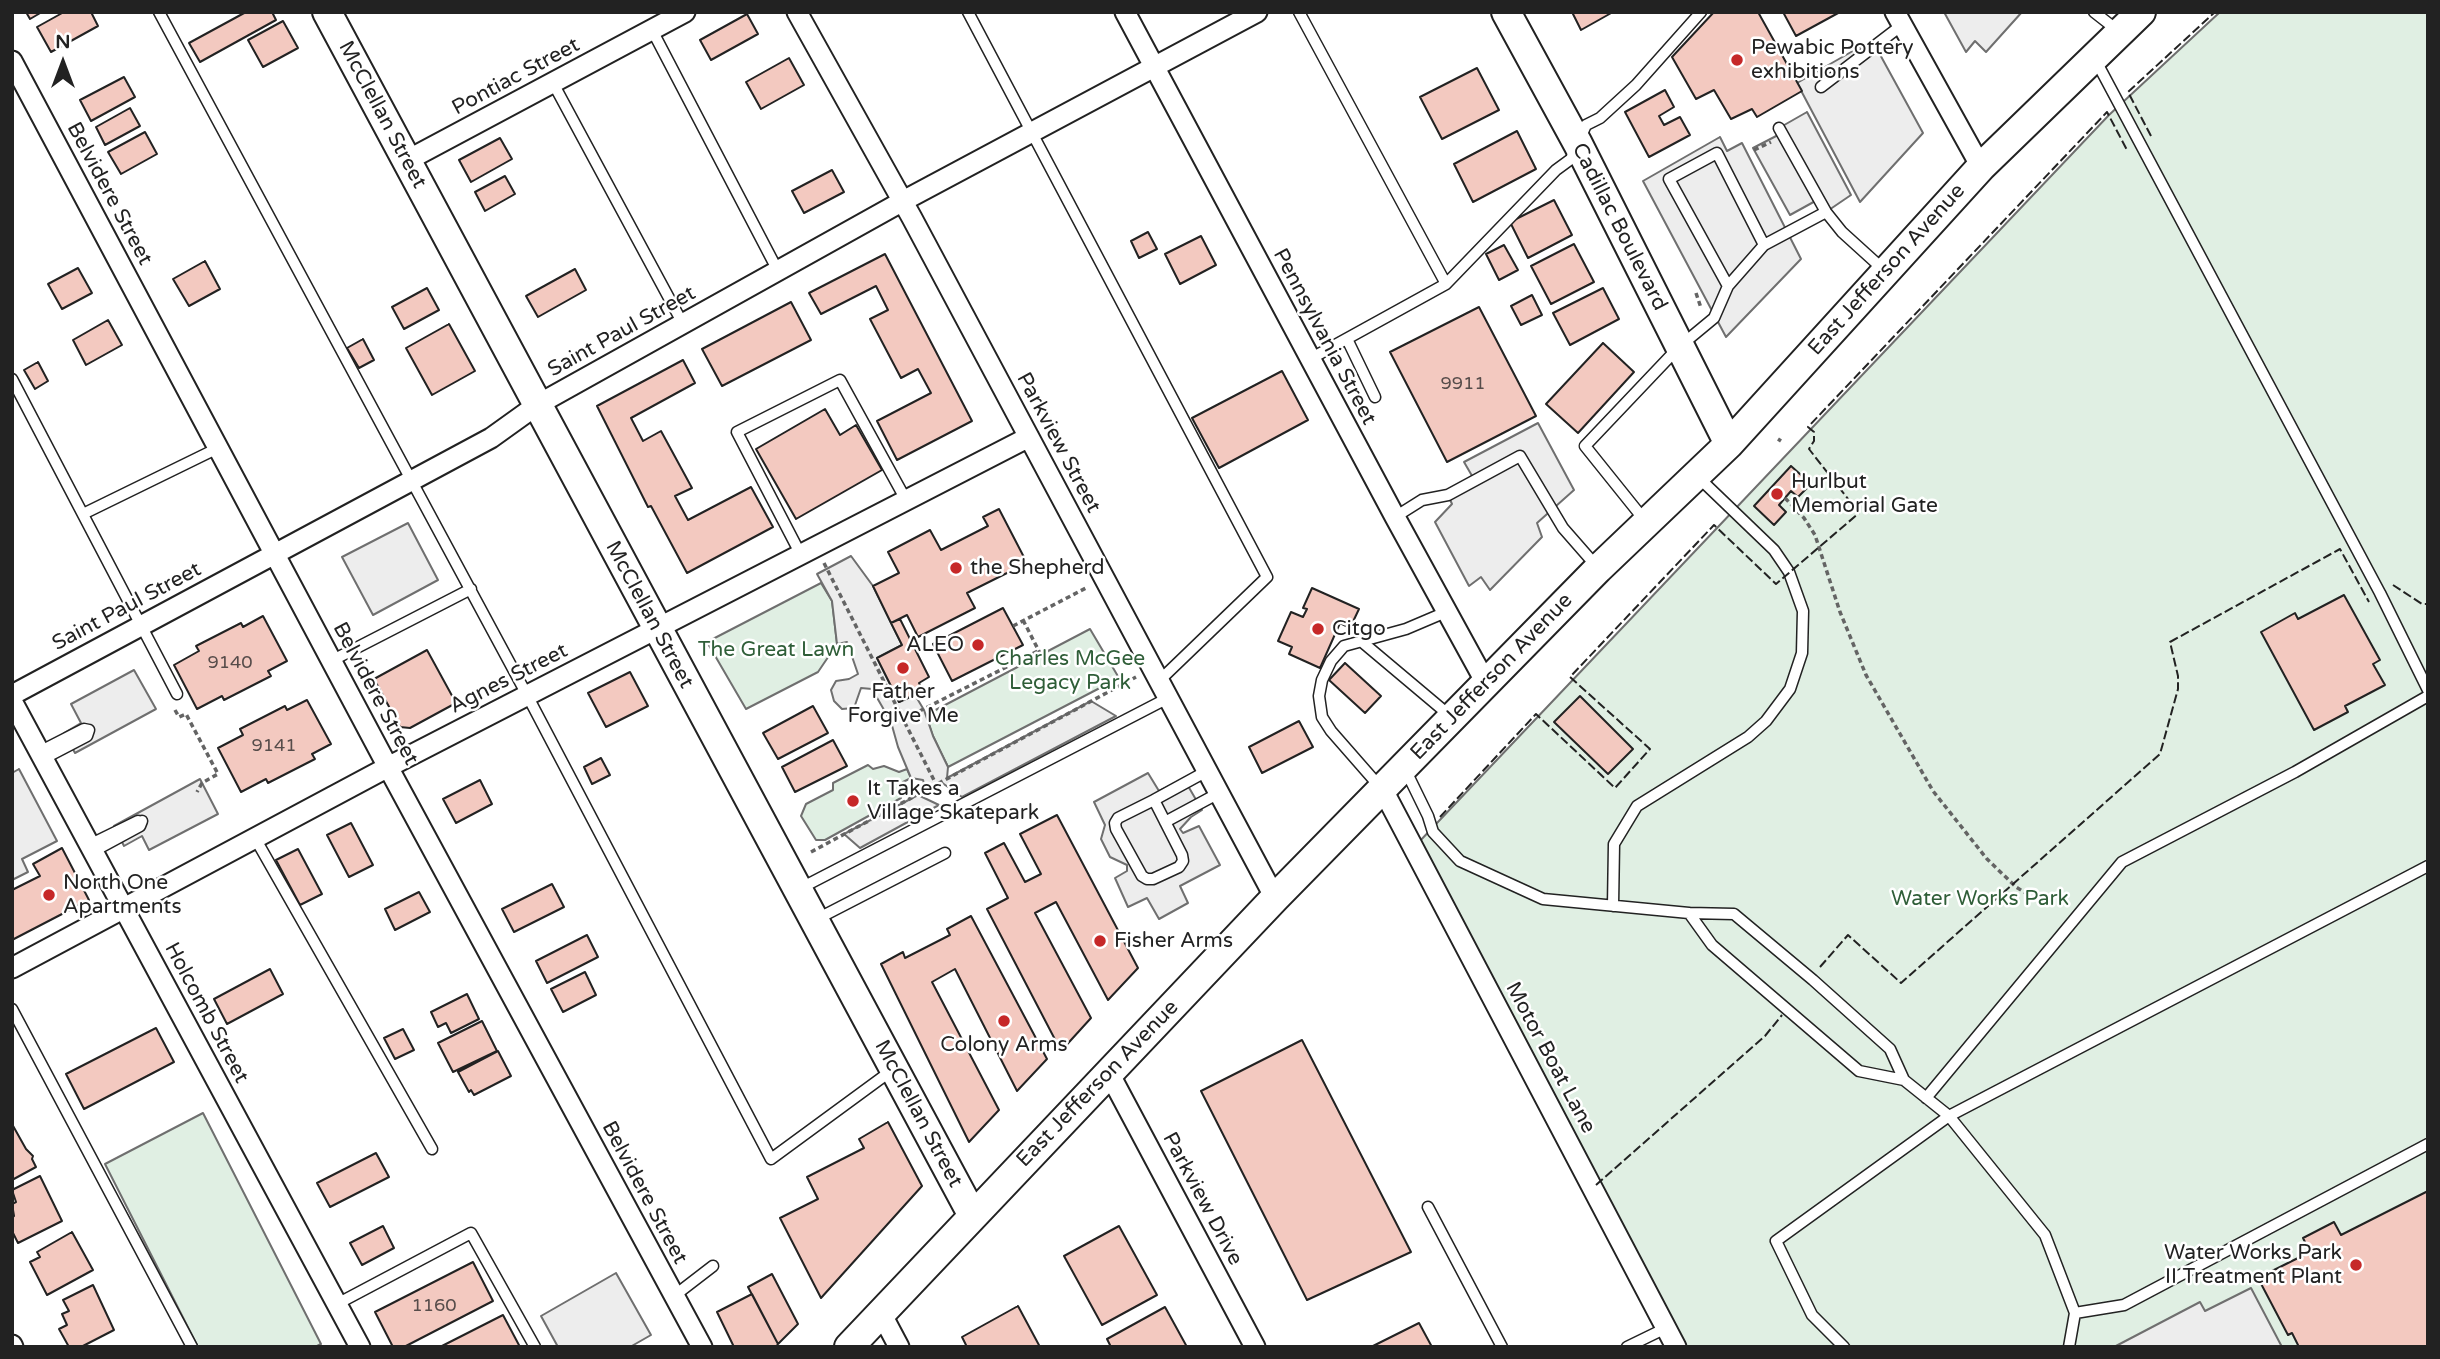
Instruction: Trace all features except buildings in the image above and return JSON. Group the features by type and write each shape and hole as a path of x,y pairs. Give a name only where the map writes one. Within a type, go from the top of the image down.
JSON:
{"main road":[{"name":"McClellan Street","path":"327,12 973,1216"},
{"name":"Cadillac Boulevard","path":"1506,12 1578,144 1729,444"},
{"name":"East Jefferson Avenue","path":"849,1347 1275,898 1598,569 1729,444 1981,167 2141,12"}],"street":[{"name":"Pontiac Street","path":"407,161 685,12"},
{"name":"Parkview Street","path":"797,12 902,201 1275,898"},
{"name":"Pennsylvania Street","path":"1125,12 1486,683"},
{"name":"Saint Paul Street","path":"12,695 491,438 537,405 902,201 1256,12"},
{"path":"1898,19 1981,167"},
{"name":"Belvidere Street","path":"12,61 331,661 702,1347"},
{"name":"Agnes Street","path":"12,968 388,767 1029,437"},
{"name":"Holcomb Street","path":"12,701 360,1347"},
{"name":"Motor Boat Lane","path":"1383,790 1676,1347"},
{"name":"Parkview Drive","path":"1109,1073 1255,1347"},
{"path":"881,1313 899,1347"}],"lane":[{"path":"159,12 471,589 771,1159 893,1070"},
{"path":"797,890 950,811 1164,689 1267,577 968,12"},
{"path":"1299,12 1446,284"},
{"path":"1310,359 1446,284 1556,170 1572,159 1586,125 1600,118 1636,85 1701,12"},
{"path":"2094,12 2120,33"},
{"path":"1821,87 1898,19"},
{"path":"652,30 778,271"},
{"path":"2094,58 2425,676 2428,690"},
{"path":"552,83 683,324"},
{"path":"1779,128 1826,212 1842,232 1885,271"},
{"path":"1728,286 1669,179 1717,153 1764,244"},
{"path":"1646,523 1585,446 1679,347 1714,318 1728,286 1764,244 1826,212"},
{"path":"1347,339 1375,397"},
{"path":"12,379 177,694"},
{"path":"808,551 737,432 840,380 906,500"},
{"path":"83,514 218,448"},
{"path":"1395,517 1422,500 1448,495 1520,456 1563,528 1598,569"},
{"path":"1613,906 1614,844 1637,806 1748,737 1766,721 1790,689 1802,653 1802,611 1789,572 1774,550 1696,475"},
{"path":"331,661 471,589"},
{"path":"1383,790 1322,717 1319,696 1322,680 1331,661 1344,646 1406,629 1446,612"},
{"path":"1361,641 1452,718"},
{"path":"1926,1098 2122,862 2295,772 2428,696"},
{"path":"1404,767 1433,832 1460,861 1543,899 1689,913 1734,914 1890,1049 1904,1080 1949,1116 2045,1236 2075,1313 2069,1347"},
{"path":"1154,800 1183,861 1179,867 1153,880 1147,880 1115,823 1118,818 1207,771"},
{"path":"1165,822 1219,793"},
{"path":"254,838 432,1149"},
{"path":"814,921 945,853"},
{"path":"1844,1347 1812,1315 1776,1241 1949,1116 2428,866"},
{"path":"1689,913 1712,945 1859,1071 1904,1080"},
{"path":"12,1009 191,1347"},
{"path":"2075,1313 2124,1305 2428,1144"},
{"path":"1428,1206 1502,1347"},
{"path":"337,1304 471,1233 536,1347"},
{"path":"674,1296 713,1266"},
{"path":"1626,1347 1666,1328"}],"path":[{"path":"1754,150 1772,141"},
{"path":"1785,498 1804,518 1815,536 1840,612 1866,675 1933,791 1987,859 2016,887 2029,895"},
{"path":"808,551 904,719 950,811"},
{"path":"1013,626 1088,587"},
{"path":"1023,620 1044,661"},
{"path":"904,719 1038,651"},
{"path":"811,852 1136,677"},
{"path":"177,694 173,706 179,717 186,714 218,774 202,783 197,792"}],"green space":[{"name":"Water Works Park","path":"2220,12 2428,12 2428,1347 1684,1347 1418,843 2109,115"},
{"name":"The Great Lawn","path":"821,583 832,601 837,644 818,672 746,709 707,642"},
{"name":"Charles McGee Legacy Park","path":"1090,629 1119,678 948,767 926,715"},
{"name":"It Takes a Village Skatepark","path":"868,765 873,769 884,766 899,772 907,769 911,778 903,782 901,798 825,840 816,840 801,816 806,804 833,790 833,783"},
{"path":"203,1113 321,1344 315,1347 198,1347 105,1164"}],"shaded area":[{"path":"1944,12 2022,12 1986,52 1975,41 1966,52"},
{"path":"1872,40 1923,133 1860,202 1797,83"},
{"path":"1807,112 1851,195 1826,212 1819,199 1790,215 1753,148 1782,133 1779,128"},
{"path":"1720,137 1727,151 1742,143 1801,259 1726,337 1643,181"},
{"path":"1538,423 1574,490 1537,523 1542,537 1490,590 1481,577 1469,586 1435,522 1452,504 1448,495 1475,481 1464,462"},
{"path":"408,523 438,580 373,615 342,557"},
{"path":"851,556 873,586 902,645 877,658 899,702 915,695 924,710 948,767 947,778 1091,701 1116,716 962,797 941,782 926,790 923,780 911,778 891,722 872,689 861,688 854,708 842,709 834,701 831,690 836,681 858,674 847,642 837,644 832,601 817,574"},
{"path":"134,670 156,709 75,753 64,733 81,723 71,704"},
{"path":"19,769 57,841 22,859 28,872 12,880 12,773"},
{"path":"1148,773 1159,791 1184,779 1202,810 1180,829 1183,833 1199,826 1220,865 1180,886 1188,903 1159,919 1147,898 1128,907 1115,878 1127,871 1127,865 1110,857 1101,839 1105,825 1094,802"},
{"path":"200,779 218,814 149,850 142,836 124,846 114,826"},
{"path":"918,795 939,805 860,848 844,834"},
{"path":"616,1273 651,1335 630,1347 558,1347 541,1316"},
{"path":"2251,1288 2282,1347 2114,1347 2200,1302 2205,1311"}],"fence":[{"path":"2151,136 2128,92 2215,12"},
{"path":"1440,817 1536,714 1615,788 1650,749 1570,677 1714,525 1776,584 1859,513 1809,449 1814,441 1814,432 1808,427 2107,112 2127,150"},
{"path":"1820,967 1848,935 1901,983 2160,754 2178,689 2178,676 2170,642 2340,549 2369,602"},
{"path":"2393,585 2422,604 2428,604"},
{"path":"1596,1185 1765,1036 1782,1015"}],"place":[{"name":"Pewabic Pottery exhibitions","path":"1737,60"},
{"name":"Hurlbut Memorial Gate","path":"1777,494"},
{"name":"the Shepherd","path":"956,568"},
{"name":"Citgo","path":"1318,629"},
{"name":"ALEO","path":"978,645"},
{"name":"Father Forgive Me","path":"903,668"},
{"name":"It Takes a Village Skatepark","path":"853,801"},
{"name":"North One Apartments","path":"49,895"},
{"name":"Fisher Arms","path":"1100,941"},
{"name":"Colony Arms","path":"1004,1021"},
{"name":"Water Works Park II Treatment Plant","path":"2356,1265"}]}
